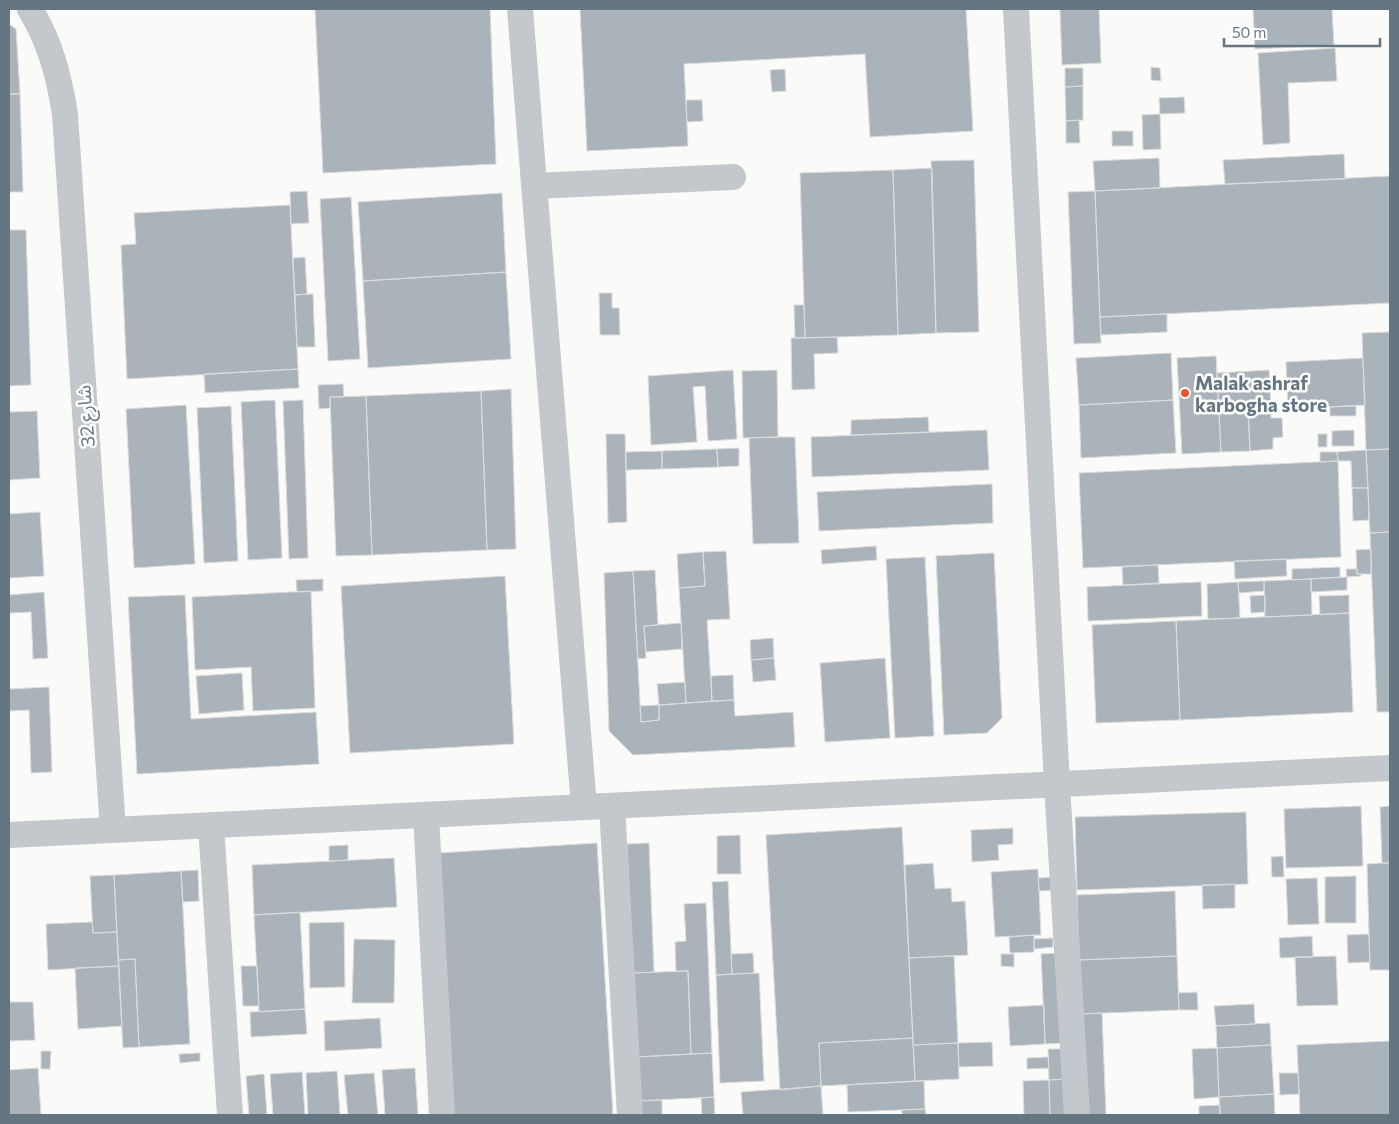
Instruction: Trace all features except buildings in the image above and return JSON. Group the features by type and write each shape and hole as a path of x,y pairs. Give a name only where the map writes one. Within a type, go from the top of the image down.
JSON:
{"lane":[{"name":"شارع 32","path":"30,9 40,25 52,54 65,114 113,830"},
{"path":"520,9 584,807"},
{"path":"1016,9 1057,784 1077,1115"},
{"path":"534,186 733,177"},
{"path":"9,835 1390,768"},
{"path":"612,806 630,1115"},
{"path":"426,815 442,1115"},
{"path":"211,825 230,1115"}],"place":[{"name":"Malak ashraf karbogha store","path":"1185,393"}]}
